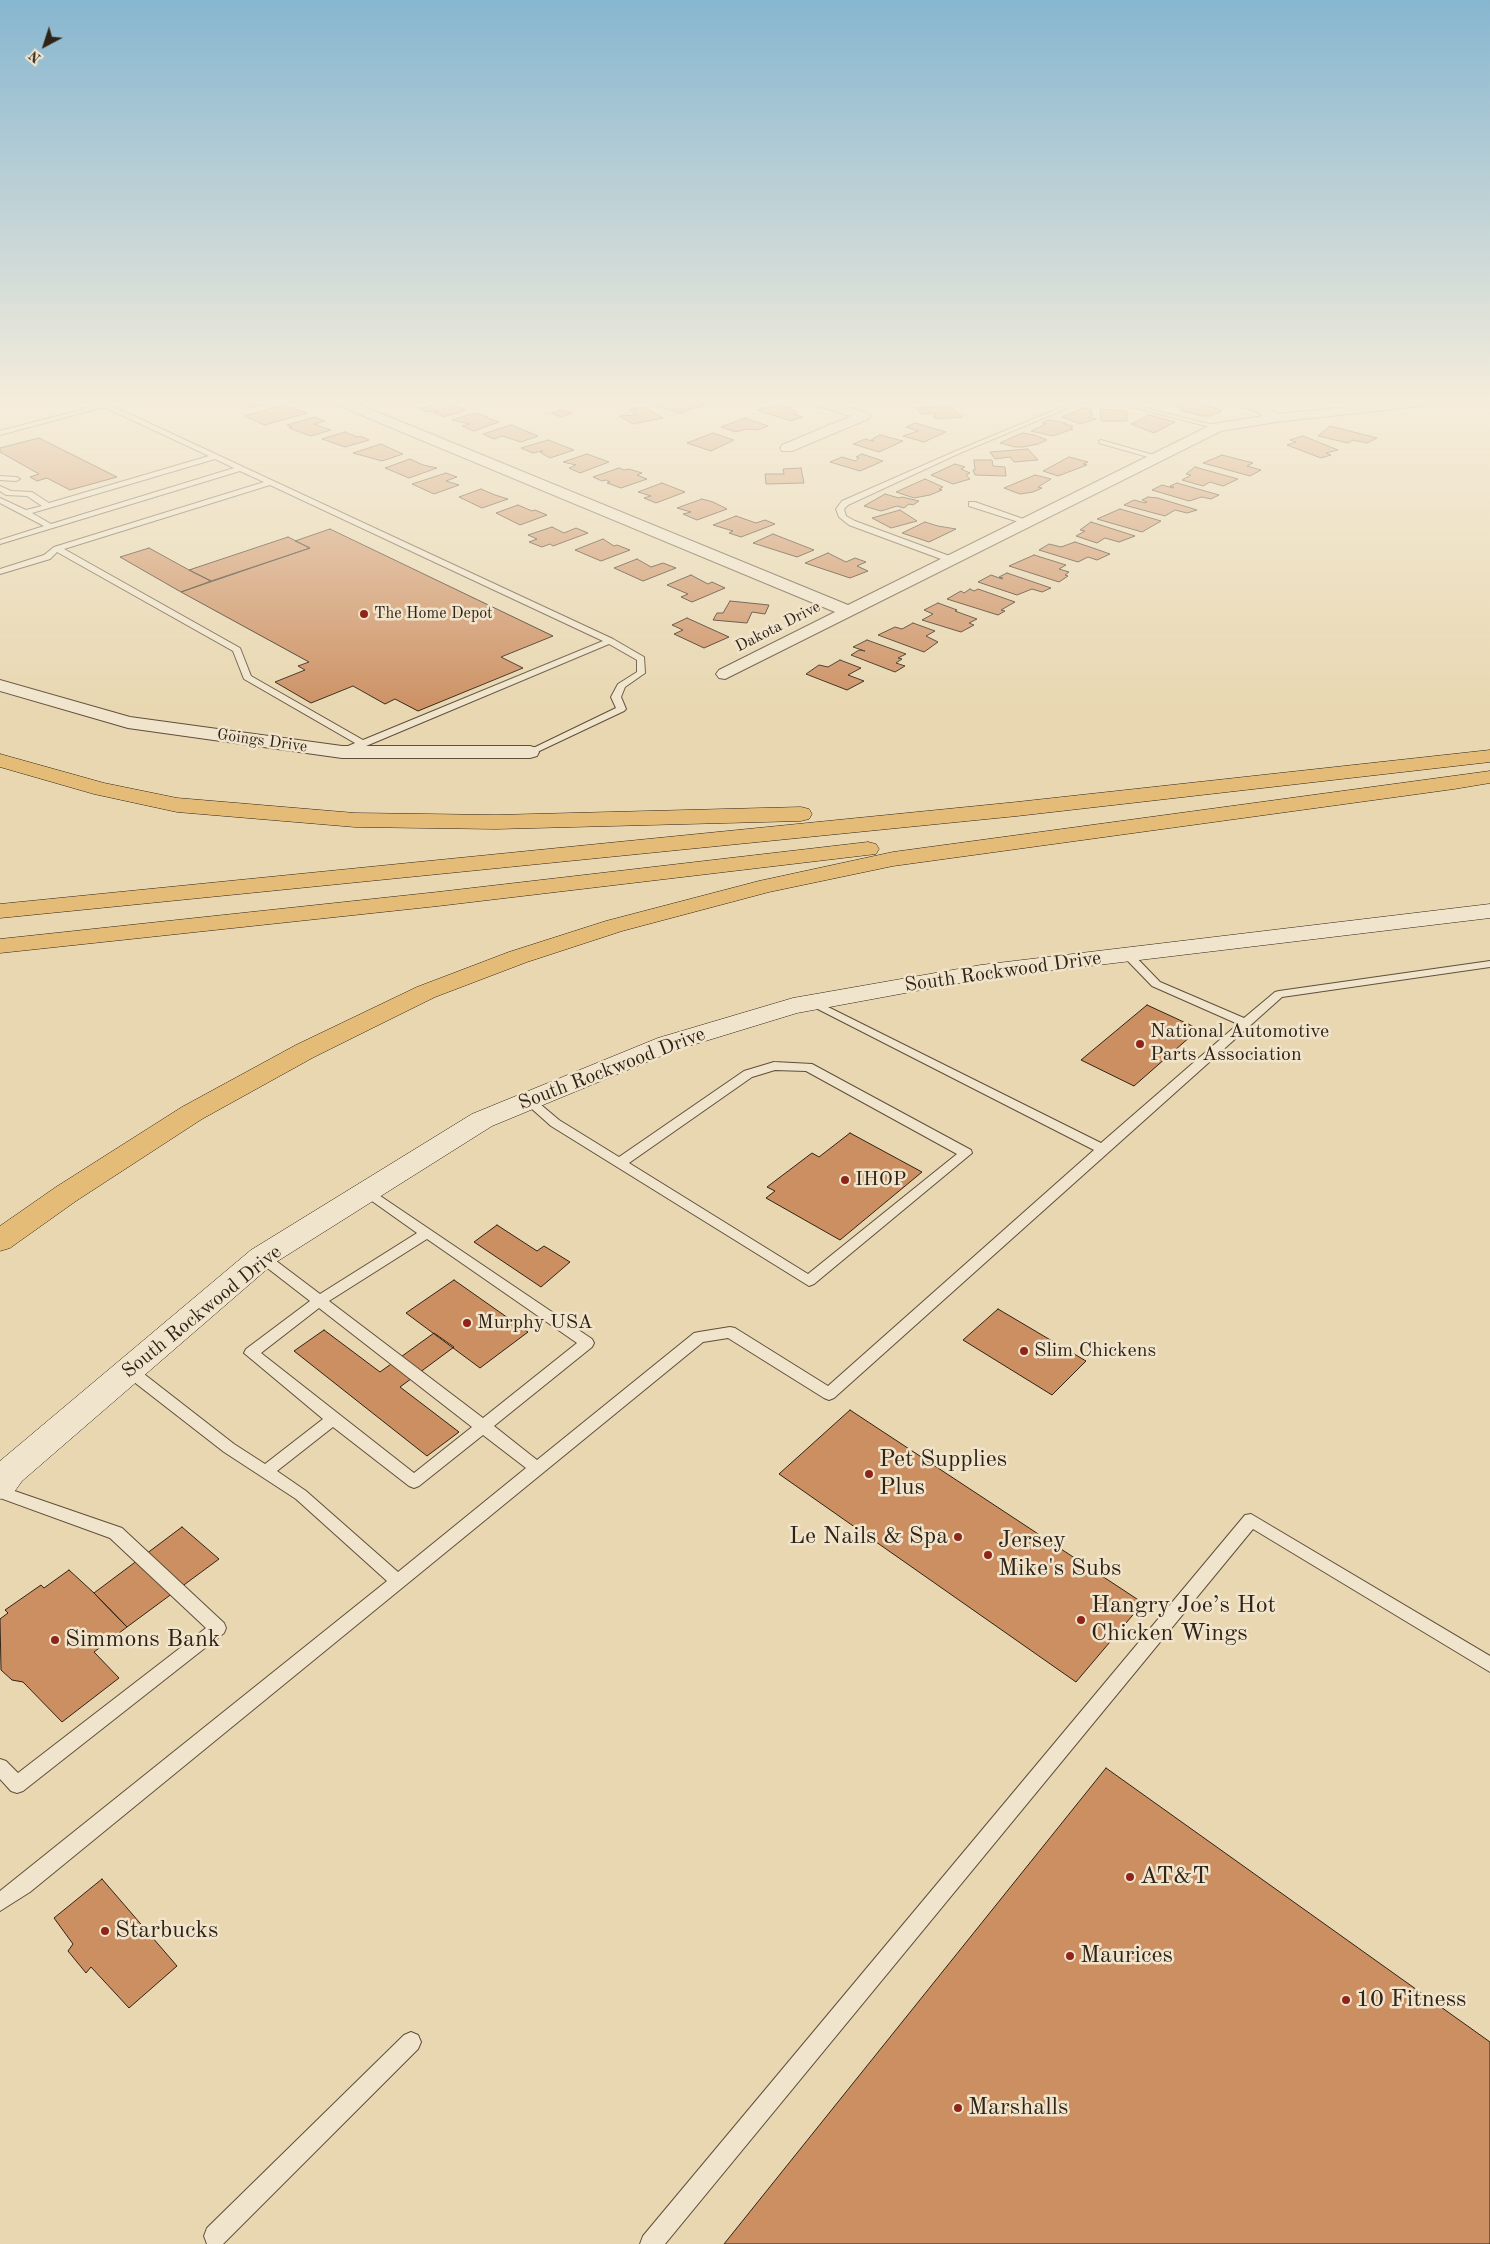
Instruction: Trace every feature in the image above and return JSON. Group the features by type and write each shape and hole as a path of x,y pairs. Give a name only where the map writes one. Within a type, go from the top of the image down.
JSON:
{"highway":[{"path":"0,911 1017,809 1490,756"},
{"path":"0,760 94,786 177,805 355,820 496,822 1017,809"},
{"path":"0,946 438,899 1490,776"},
{"path":"0,1241 66,1194 192,1113 305,1051 426,992 518,957 614,926 749,890 893,859 1454,784 1490,776"}],"main road":[{"name":"South Rockwood Drive","path":"0,1485 10,1472 262,1257 482,1120 667,1044 793,1006 981,972 1490,911"}],"street":[{"name":"Dakota Drive","path":"594,507 847,612"},
{"name":"Dakota Drive","path":"725,674 1058,507"},
{"name":"Goings Drive","path":"0,685 128,722 342,752 530,752"}],"lane":[{"path":"13,507 50,526"},
{"path":"25,513 46,507"},
{"path":"0,542 113,507"},
{"path":"0,572 46,557 57,549 192,507"},
{"path":"324,507 610,641 641,659 641,673 621,686 616,697 621,709 530,752"},
{"path":"842,507 840,509 843,517 852,523 952,560"},
{"path":"980,507 1028,522"},
{"path":"57,549 237,650 247,677 363,744"},
{"path":"342,752 610,641"},
{"path":"1128,955 1156,984 1245,1023"},
{"path":"0,1902 23,1886 699,1337 730,1332 829,1394 1279,994 1490,964"},
{"path":"812,1003 1102,1150"},
{"path":"530,1101 555,1123 809,1281 966,1153 808,1067 774,1066 748,1074 620,1163"},
{"path":"368,1191 587,1343 414,1482 251,1353 319,1301 427,1233"},
{"path":"262,1257 537,1468"},
{"path":"130,1371 229,1448 301,1495 398,1581"},
{"path":"265,1472 334,1419"},
{"path":"0,1492 116,1533 218,1628 16,1785 0,1767"},
{"path":"651,2244 1251,1520 1490,1666"},
{"path":"215,2236 411,2042"}],"building":[{"path":"513,507 522,507 547,515 520,525 496,513"},
{"path":"722,507 727,509 697,520 683,514 691,512 677,508"},
{"path":"866,507 895,507 881,511"},
{"path":"1130,507 1186,507 1197,510 1187,513 1175,510 1165,516"},
{"path":"1120,509 1161,521 1142,532 1097,519"},
{"path":"900,510 917,521 891,528 872,518"},
{"path":"736,516 756,523 765,520 775,524 741,537 729,533 733,531 713,525"},
{"path":"925,522 956,529 929,542 902,533"},
{"path":"1091,522 1135,536 1119,542 1105,538 1097,543 1076,536 1085,531 1080,530"},
{"path":"552,527 564,533 576,528 588,533 553,546 550,544 542,547 529,542 537,539 528,535"},
{"name":"The Home Depot","path":"330,529 553,636 501,657 523,668 418,711 395,699 385,704 353,686 311,703 275,682 305,670 298,666 309,662 181,592 310,548 295,541"},
{"path":"773,534 814,550 797,557 753,543"},
{"path":"288,537 310,548 211,581 189,570"},
{"path":"603,539 614,546 617,545 630,550 601,561 575,550"},
{"path":"1075,542 1110,554 1097,560 1088,557 1078,562 1039,550 1049,544 1061,547"},
{"path":"149,548 211,581 181,592 120,557"},
{"path":"828,553 846,562 855,558 866,562 857,566 868,571 850,578 805,563"},
{"path":"1034,555 1066,565 1059,569 1069,572 1065,575 1068,576 1059,582 1009,566"},
{"path":"637,559 651,567 663,563 676,568 643,581 614,568"},
{"path":"1007,573 1051,588 1042,592 1032,589 1017,595 978,582 991,575 1002,579 999,577"},
{"path":"691,575 708,584 712,582 725,588 692,602 681,597 688,594 667,585"},
{"path":"970,589 974,591 978,589 1015,602 1001,610 1005,611 998,615 947,599 961,591 964,593"},
{"path":"730,601 769,605 765,614 752,612 747,623 713,620 717,613 723,613"},
{"path":"938,603 977,619 969,623 974,625 961,632 922,620 933,614 924,610"},
{"path":"687,618 729,637 704,648 674,634 683,630 672,625"},
{"path":"913,623 935,631 926,636 938,642 924,652 878,635 895,627 902,629"},
{"path":"867,640 906,654 898,658 902,659 896,663 905,666 895,672 851,655 859,650 865,651 853,647"},
{"path":"840,660 861,668 848,675 864,681 847,690 806,674 819,665 828,667"},
{"name":"National Automotive Parts Association","path":"1147,1005 1199,1029 1134,1086 1081,1060"},
{"name":"IHOP","path":"850,1133 922,1172 840,1240 766,1198 775,1191 767,1187 812,1153 819,1157"},
{"path":"497,1225 537,1251 544,1246 570,1262 541,1287 474,1242"},
{"name":"Murphy USA","path":"454,1280 528,1332 480,1368 406,1313"},
{"name":"Slim Chickens","path":"998,1309 1086,1361 1052,1395 963,1340"},
{"path":"324,1330 380,1372 434,1333 454,1347 400,1387 459,1432 427,1456 294,1351"},
{"path":"850,1410 1143,1603 1076,1682 779,1474"},
{"path":"182,1527 219,1559 127,1627 94,1593"},
{"name":"Simmons Bank","path":"69,1570 127,1627 94,1652 119,1678 62,1722 23,1682 12,1680 1,1670 0,1619 8,1613 5,1610 41,1585 44,1588"},
{"path":"1106,1768 1490,2042 1490,2244 724,2244"},
{"name":"Starbucks","path":"102,1879 177,1966 129,2008 91,1967 86,1973 68,1951 73,1944 54,1918"}],"place":[{"name":"The Home Depot","path":"364,614"},
{"name":"National Automotive Parts Association","path":"1140,1044"},
{"name":"IHOP","path":"845,1180"},
{"name":"Murphy USA","path":"467,1323"},
{"name":"Slim Chickens","path":"1024,1351"},
{"name":"Pet Supplies Plus","path":"869,1474"},
{"name":"Le Nails & Spa","path":"958,1537"},
{"name":"Jersey Mike's Subs","path":"988,1555"},
{"name":"Hangry Joe’s Hot Chicken Wings","path":"1081,1620"},
{"name":"Simmons Bank","path":"55,1640"},
{"name":"AT&T","path":"1130,1877"},
{"name":"Starbucks","path":"105,1931"},
{"name":"Maurices","path":"1070,1956"},
{"name":"10 Fitness","path":"1346,2000"},
{"name":"Marshalls","path":"958,2108"}]}
